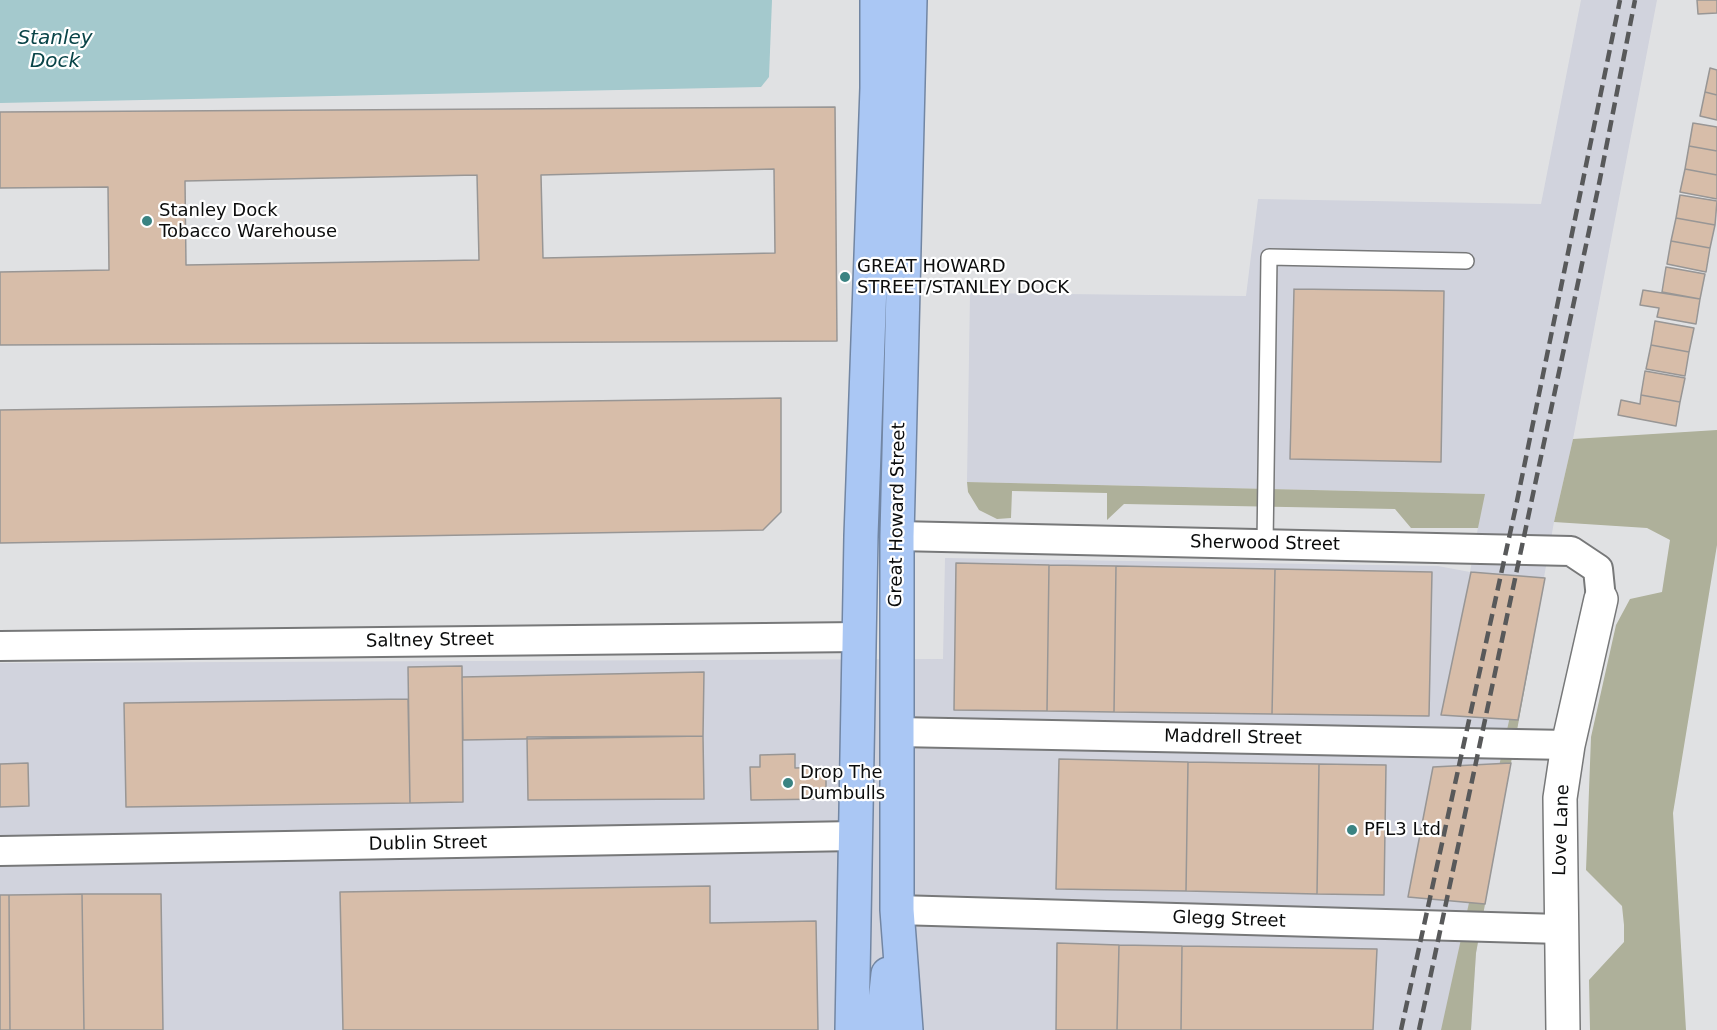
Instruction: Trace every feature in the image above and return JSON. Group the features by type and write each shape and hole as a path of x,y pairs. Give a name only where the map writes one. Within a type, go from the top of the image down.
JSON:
{"highway":[{"name":"Great Howard Street","path":"852,1030 860,637 877,88 877,0"},
{"name":"Great Howard Street","path":"906,1030 897,910 897,536 910,0"},
{"path":"882,1030 897,910"}],"street":[{"name":"Sherwood Street","path":"897,536 1571,551 1598,569 1601,599"},
{"name":"Love Lane","path":"1563,1030 1560,798 1568,745 1601,599"},
{"name":"Saltney Street","path":"0,646 860,637"},
{"name":"Maddrell Street","path":"897,732 1568,745"},
{"name":"Dublin Street","path":"0,851 856,836"},
{"name":"Glegg Street","path":"897,910 1560,929"}],"lane":[{"path":"1265,544 1269,257 1466,261"}],"shaded area":[{"path":"1581,0 1657,0 1573,439 1554,522 1476,953 1471,1030 0,1030 0,663 943,659 945,558 1438,566 1470,572 1484,494 967,482 970,293 1246,296 1258,199 1541,204"}],"green space":[{"path":"1717,430 1717,545 1673,813 1686,1030 1590,1030 1589,980 1624,942 1622,906 1586,870 1591,737 1616,625 1630,599 1662,592 1670,540 1647,528 1554,522 1573,439"},
{"path":"967,482 1485,494 1478,528 1411,528 1395,509 1124,504 1107,520 1107,493 1012,491 1011,518 997,519 979,510 968,492"},
{"path":"1534,638 1476,953 1471,1030 1441,1030 1527,639"}],"water":[{"name":"Stanley Dock","path":"0,0 772,0 769,77 761,87 0,103"}],"building":[{"path":"1697,0 1717,0 1717,13 1698,14"},
{"path":"1710,68 1717,70 1717,95 1705,92"},
{"path":"1705,92 1717,95 1717,120 1700,116"},
{"name":"Stanley Dock Tobacco Warehouse","path":"835,107 837,341 0,345 0,272 109,270 108,187 0,188 0,112","holes":["774,169 775,253 543,258 541,175","477,175 479,260 186,265 185,181"]},
{"path":"1693,123 1717,127 1717,151 1689,146"},
{"path":"1689,146 1717,151 1717,175 1685,169"},
{"path":"1685,169 1717,175 1717,199 1680,192"},
{"path":"1680,195 1717,201 1715,225 1676,218"},
{"path":"1676,218 1715,225 1710,248 1671,241"},
{"path":"1671,241 1710,248 1706,272 1667,264"},
{"path":"1666,267 1705,274 1700,299 1662,292"},
{"path":"1294,289 1444,291 1441,462 1290,459"},
{"path":"1643,290 1700,299 1696,324 1657,317 1659,308 1640,305"},
{"path":"1655,321 1694,328 1689,352 1651,345"},
{"path":"1651,345 1689,352 1685,376 1646,369"},
{"path":"1645,371 1685,378 1680,402 1641,395"},
{"path":"1641,395 1680,402 1676,426 1618,415 1621,400 1640,404"},
{"path":"781,398 781,512 763,530 0,543 0,410"},
{"path":"956,563 1049,565 1047,711 954,710"},
{"path":"1049,565 1116,566 1114,712 1047,711"},
{"path":"1116,566 1275,569 1272,714 1114,712"},
{"path":"1275,569 1432,572 1429,716 1272,714"},
{"path":"1471,572 1545,578 1518,720 1441,715"},
{"path":"462,666 463,802 410,803 408,667"},
{"path":"704,672 703,736 463,740 462,677"},
{"path":"408,699 410,803 126,807 124,703"},
{"path":"703,736 704,799 528,800 527,737"},
{"name":"Drop The Dumbulls","path":"795,754 795,768 826,767 826,799 751,800 750,767 760,767 760,755"},
{"path":"1059,759 1188,762 1186,891 1056,889"},
{"path":"1188,762 1319,764 1317,894 1186,891"},
{"path":"28,763 29,806 0,807 0,764"},
{"path":"1511,763 1485,904 1408,897 1433,767"},
{"name":"PFL3 Ltd","path":"1319,764 1386,765 1384,895 1317,894"},
{"path":"710,886 710,923 816,921 818,1030 343,1030 340,892"},
{"path":"82,894 84,1030 10,1030 9,895"},
{"path":"82,894 161,894 163,1030 84,1030"},
{"path":"0,895 9,895 10,1030 0,1030"},
{"path":"1057,943 1119,945 1117,1030 1056,1030"},
{"path":"1119,945 1182,946 1181,1030 1117,1030"},
{"path":"1182,946 1377,949 1373,1030 1181,1030"}],"railway":[{"path":"1401,1030 1516,506 1620,0"},
{"path":"1419,1030 1599,184 1635,0"}],"place":[{"name":"Stanley Dock Tobacco Warehouse","path":"147,221"},
{"name":"GREAT HOWARD STREET/STANLEY DOCK","path":"845,277"},
{"name":"Drop The Dumbulls","path":"788,783"},
{"name":"PFL3 Ltd","path":"1352,830"}]}
